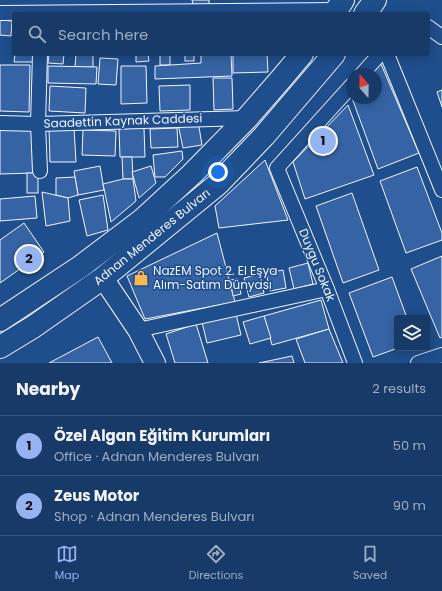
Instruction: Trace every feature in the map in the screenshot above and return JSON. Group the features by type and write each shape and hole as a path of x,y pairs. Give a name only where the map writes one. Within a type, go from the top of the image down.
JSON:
{"main road":[{"path":"367,12 375,0"},
{"name":"Adnan Menderes Bulvarı","path":"0,320 80,267 142,220 192,174 247,118 300,56"},
{"name":"Adnan Menderes Bulvarı","path":"0,347 33,327 103,278 218,184 264,136 332,56"}],"street":[{"path":"140,12 338,8"},
{"path":"0,13 12,13"},
{"path":"430,28 442,37"},
{"path":"40,56 38,124 40,171"},
{"path":"367,68 378,56"},
{"path":"388,56 442,190"},
{"name":"Duygu Sokak","path":"346,92 277,168 327,289 355,363"},
{"name":"Saadettin Kaynak Caddesi","path":"0,123 38,124 247,118"},
{"path":"103,278 138,330 155,363"},
{"path":"138,330 327,289"},
{"path":"418,363 442,355"}],"building":[{"path":"192,0 209,0 209,6 193,4"},
{"path":"0,20 12,21 11,36 0,35"},
{"path":"15,56 33,56 33,62 14,62"},
{"path":"49,56 64,56 63,64 48,63"},
{"path":"76,56 93,56 93,67 75,67"},
{"path":"136,56 148,56 149,61 136,62"},
{"path":"160,56 170,56 170,65 160,65"},
{"path":"185,56 194,56 194,61 185,61"},
{"path":"201,56 231,56 232,76 155,79 155,66 201,63"},
{"path":"233,56 267,56 268,72 233,73"},
{"path":"100,58 118,59 116,85 98,84"},
{"path":"381,64 419,153 378,169 354,104 382,104 382,68 377,68"},
{"path":"0,65 30,65 29,112 0,111"},
{"path":"48,66 97,67 96,84 48,83"},
{"path":"121,66 146,66 147,103 121,104"},
{"path":"213,78 232,78 233,109 214,110"},
{"path":"190,85 190,110 160,111 159,86"},
{"path":"50,86 86,88 85,113 49,111"},
{"path":"442,90 442,107 437,92"},
{"path":"348,105 374,175 305,199 293,162"},
{"path":"198,121 202,145 183,148 178,124"},
{"path":"32,128 34,173 0,174 0,129"},
{"path":"49,128 74,128 76,162 50,162"},
{"path":"144,128 145,157 120,157 119,129"},
{"path":"177,128 178,147 151,148 150,129"},
{"path":"83,130 116,131 115,156 82,155"},
{"path":"182,151 183,159 165,177 155,177 153,155"},
{"path":"122,157 132,157 133,179 123,179"},
{"path":"265,160 288,220 219,228 215,206"},
{"path":"100,166 104,190 78,195 74,171"},
{"path":"151,166 156,183 139,198 132,172"},
{"path":"417,167 442,233 442,240 406,253 380,181"},
{"path":"27,173 38,173 38,193 27,193"},
{"path":"75,177 78,195 68,198 56,195 56,178"},
{"path":"123,179 133,179 136,201 111,222 103,184"},
{"path":"42,192 68,198 70,221 46,226"},
{"path":"352,193 379,270 343,283 316,206"},
{"path":"103,195 108,230 87,236 79,200"},
{"path":"35,196 37,218 0,221 0,199"},
{"path":"24,223 44,252 0,283 0,240"},
{"path":"217,233 235,302 145,319 127,276"},
{"path":"442,256 442,337 440,338 411,269"},
{"path":"308,263 313,284 294,289 289,268"},
{"path":"283,270 286,288 270,291 266,273"},
{"path":"260,274 264,293 249,297 244,278"},
{"path":"392,277 406,315 394,315 394,349 373,357 349,293"},
{"path":"238,279 241,294 233,296 230,280"},
{"path":"321,300 329,329 272,345 264,316"},
{"path":"236,314 241,335 207,343 202,322"},
{"path":"264,316 271,338 250,344 243,322"},
{"path":"196,324 208,363 175,363 166,334"},
{"path":"329,329 343,363 305,363 296,339"},
{"path":"98,337 112,363 49,363"},
{"path":"292,356 294,363 259,363"}],"place":[{"name":"Özel Algan Eğitim Kurumları","path":"323,141"},
{"name":"Zeus Motor","path":"29,259"},
{"name":"NazEM Spot 2. El Eşya Alım-Satım Dünyası","path":"141,278"}]}
